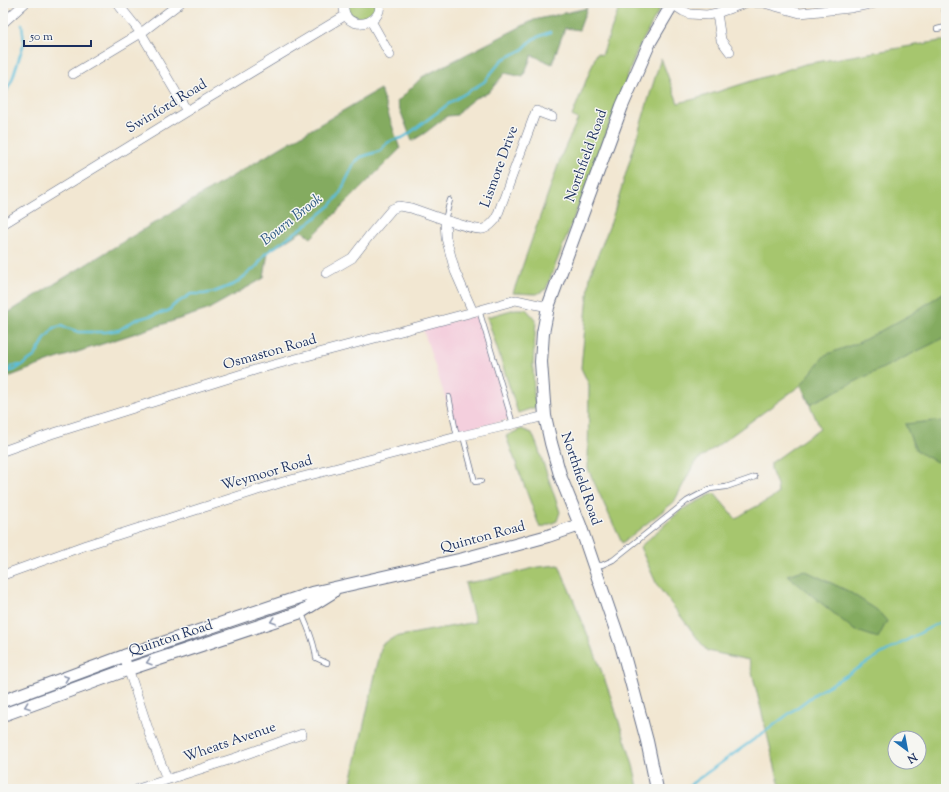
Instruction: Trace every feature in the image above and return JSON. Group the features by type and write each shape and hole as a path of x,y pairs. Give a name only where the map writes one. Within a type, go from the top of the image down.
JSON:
{"street":[{"path":"3,23 25,3"},
{"path":"117,3 141,33 188,111"},
{"path":"73,74 141,33 180,3"},
{"path":"343,3 346,15 354,22 361,24 371,21 377,15 380,6 379,3"},
{"path":"672,3 690,14 707,15 717,14 745,3"},
{"name":"Northfield Road","path":"657,789 647,741 622,648 580,525 561,478 545,416 541,362 548,307 622,106 650,42 672,3"},
{"path":"757,3 764,3 800,13 850,8 875,3"},
{"path":"717,14 721,40 730,52"},
{"name":"Swinford Road","path":"3,224 346,15"},
{"path":"371,21 390,55"},
{"name":"Lismore Drive","path":"445,220 482,230 490,226 496,219 536,111 552,117"},
{"path":"326,274 352,258 392,209 399,206 411,208 445,220 446,238 455,271 476,311"},
{"name":"Osmaston Road","path":"3,452 51,434 258,369 516,300 548,307"},
{"name":"Weymoor Road","path":"3,575 107,538 283,482 460,436 545,416"},
{"name":"Quinton Road","path":"3,701 124,656 312,593 463,559 548,536 580,525"},
{"name":"Quinton Road","path":"3,715 129,669 301,612 345,586"},
{"path":"124,656 167,779"},
{"name":"Wheats Avenue","path":"138,789 238,757 302,734"}],"lane":[{"path":"943,3 946,17"},
{"path":"937,29 946,27"},
{"path":"445,220 450,200"},
{"path":"476,311 513,424"},
{"path":"449,397 475,482 481,481"},
{"path":"594,566 602,565 613,560 687,501 710,489 726,487 755,477"},
{"path":"301,612 309,628 316,652 316,658 327,663"}],"shaded area":[{"path":"476,315 511,418 500,422 456,431 423,329"}],"green space":[{"path":"344,3 379,3 377,15 354,22"},
{"path":"621,3 663,3 637,51 546,289 537,294 513,293 562,154 578,119 572,116 597,53 602,55"},
{"path":"587,8 579,30 565,28 552,64 532,55 523,77 505,73 488,93 475,98 457,115 447,116 412,141 397,102 422,77 534,20"},
{"path":"946,41 946,789 787,789 779,783 749,660 707,651 657,585 640,547 681,510 714,493 736,519 778,494 777,485 771,470 771,463 820,428 801,385 695,462 674,502 622,543 588,469 589,385 581,368 590,275 611,222 661,58 678,103 805,64"},
{"path":"380,89 400,149 311,238 302,231 268,252 264,278 207,310 53,360 3,379 3,316 144,229"},
{"path":"946,291 946,337 810,404 801,385 825,355 860,342 910,315"},
{"path":"515,309 526,309 536,320 533,365 536,407 518,413 487,317"},
{"path":"934,421 946,423 946,455 937,462 916,451 905,424"},
{"path":"521,429 532,433 560,512 557,521 540,528 506,436"},
{"path":"559,565 606,684 635,773 638,789 350,789 382,644 395,637 475,622 465,583 485,580 538,567"},
{"path":"804,570 848,591 877,610 887,621 878,638 854,630 787,575"}],"waterway":[{"path":"3,98 12,80 24,43 22,24"},
{"name":"Bourn Brook","path":"3,373 15,370 35,356 46,337 54,328 61,326 79,332 105,332 119,330 135,320 168,311 174,305 191,294 214,292 235,284 257,266 265,254 331,205 339,195 355,162 361,157 380,151 387,143 407,135 451,102 484,82 502,60 522,50 533,39 550,32"},
{"name":"Bourn Brook","path":"6,373 12,366 22,365"},
{"path":"684,789 819,691 881,654 946,619"}]}
